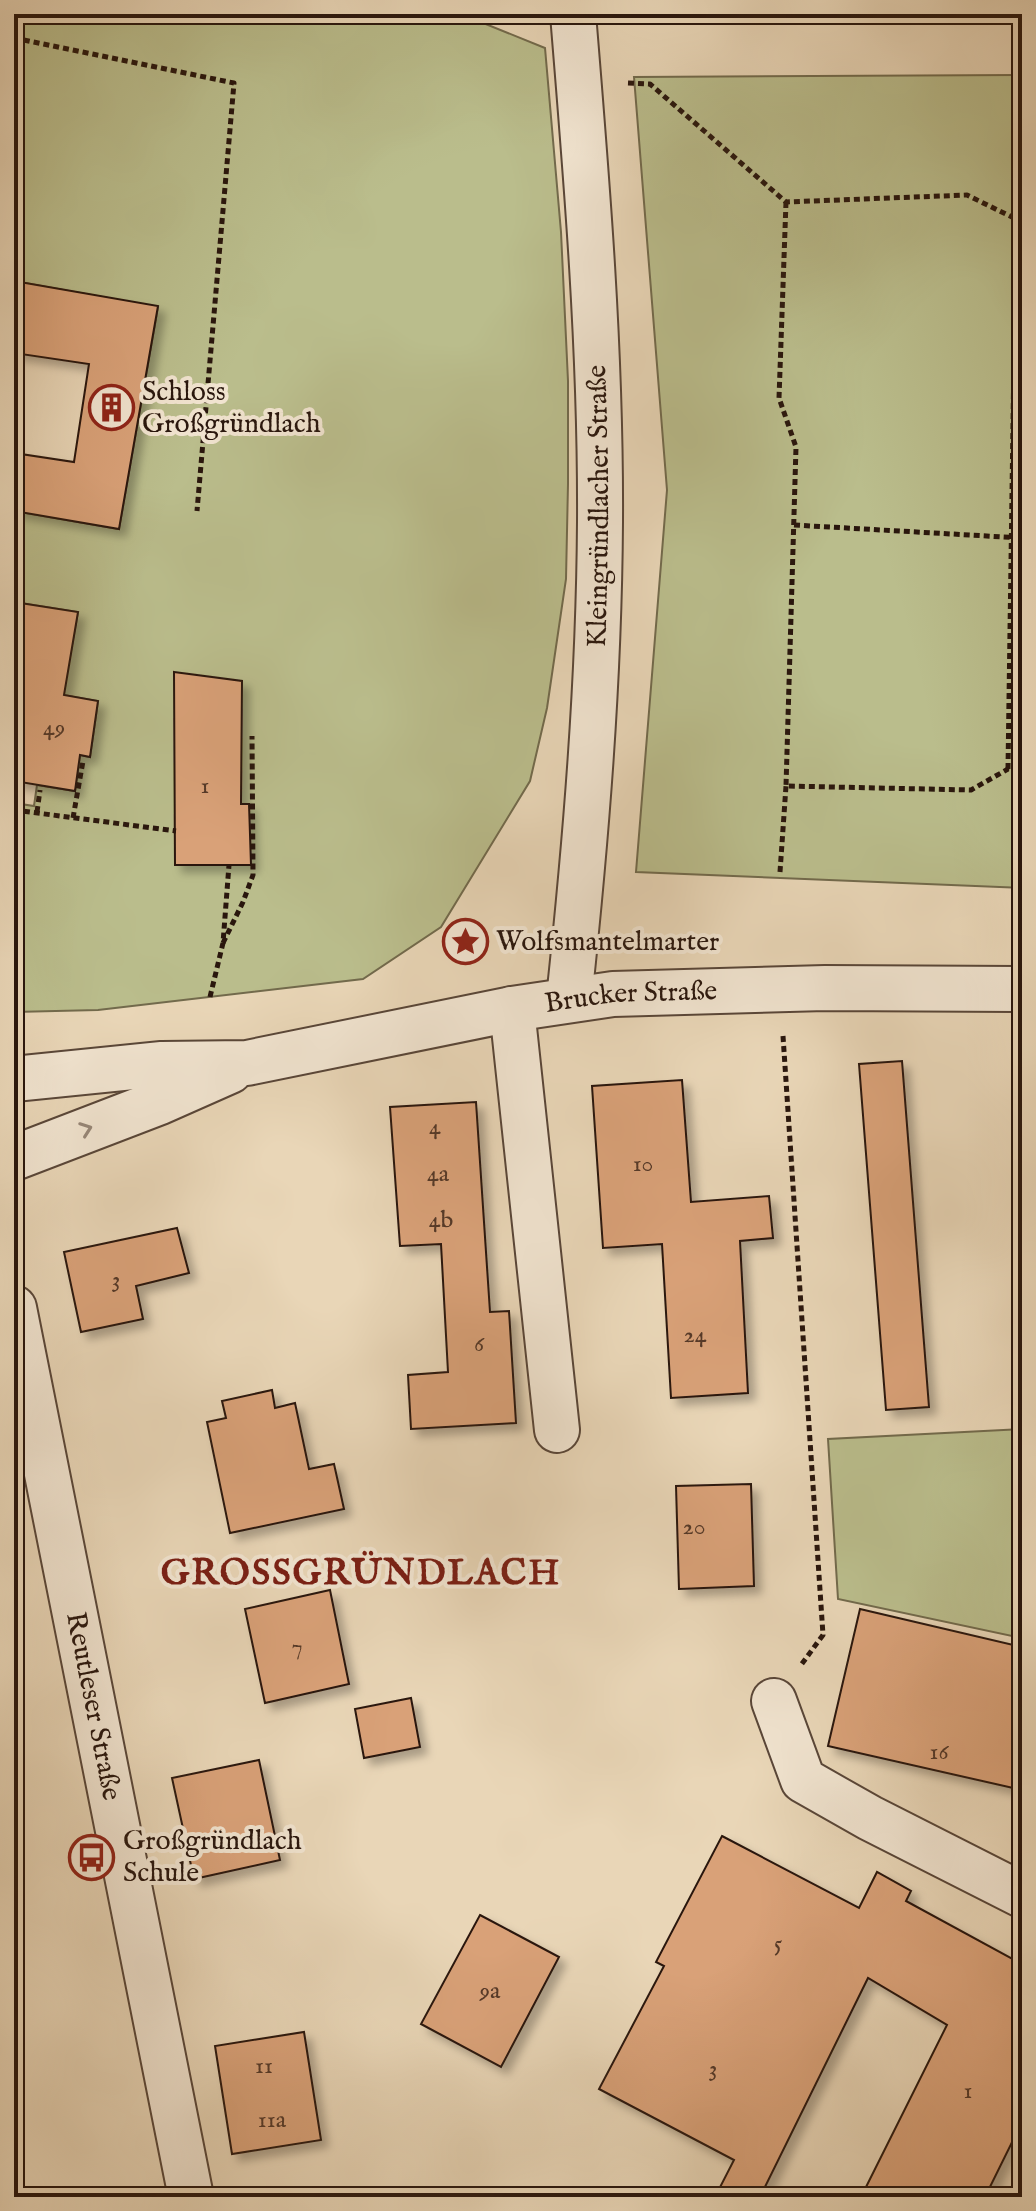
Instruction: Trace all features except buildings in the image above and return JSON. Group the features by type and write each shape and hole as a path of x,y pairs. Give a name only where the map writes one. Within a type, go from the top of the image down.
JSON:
{"street":[{"name":"Kleingründlacher Straße","path":"569,999 585,851 595,707 600,522 597,343 573,14"},
{"name":"Brucker Straße","path":"14,1079 162,1064 247,1063 569,999 672,991 1022,989"},
{"path":"512,1009 557,1430"},
{"name":"Brucker Straße","path":"14,1158 160,1102 247,1063"},
{"name":"Reutleser Straße","path":"14,1308 191,2197"},
{"path":"774,1701 803,1780 870,1818 1022,1895"}],"path":[{"path":"14,38 234,83 197,511"},
{"path":"618,82 650,84 786,202 967,195 1019,219 1008,769"},
{"path":"780,872 786,786 796,447 779,398 786,202"},
{"path":"794,525 1022,538"},
{"path":"223,943 253,875 252,736"},
{"path":"73,818 83,761"},
{"path":"786,786 971,790 1008,769 1022,770"},
{"path":"37,812 40,790"},
{"path":"14,810 176,831"},
{"path":"210,997 223,943 229,865"},
{"path":"774,1701 823,1635 780,989"}],"green space":[{"path":"14,14 461,14 545,48 561,232 568,381 566,579 547,708 530,781 441,927 363,979 98,1010 14,1012 14,803 34,806 37,785 75,791 80,755 90,757 98,701 63,695 78,612 14,602 14,511 119,529 158,307 14,281"},
{"path":"1022,75 1022,888 636,872 667,490 634,77"},
{"path":"1022,1429 1022,1638 838,1599 828,1439"}],"place":[{"name":"Schloss Großgründlach","path":"111,408"},
{"name":"Wolfsmantelmarter","path":"465,942"},
{"name":"Großgründlach Schule","path":"92,1857"}],"district":[{"name":"GROSSGRÜNDLACH","path":"361,1574"}]}
